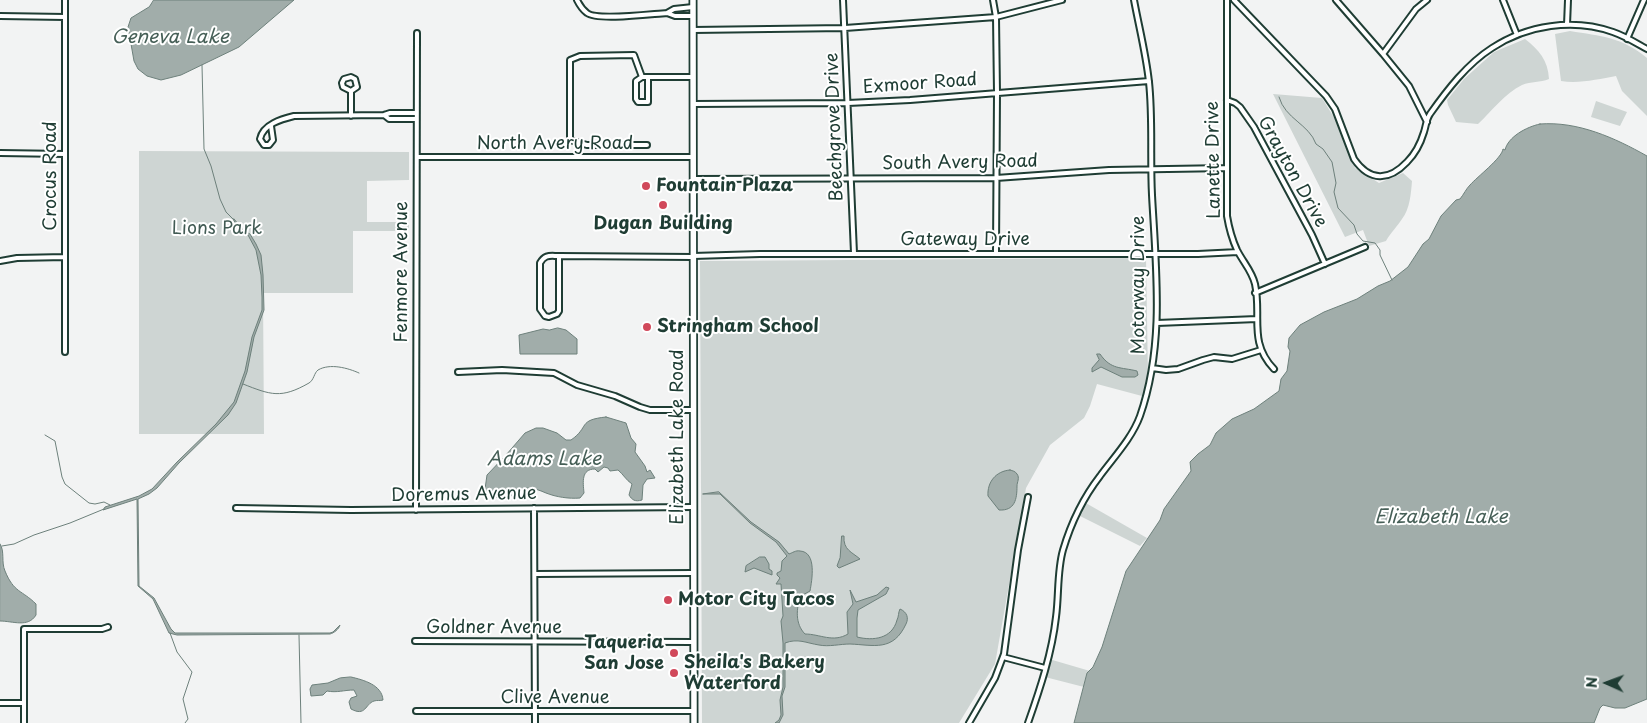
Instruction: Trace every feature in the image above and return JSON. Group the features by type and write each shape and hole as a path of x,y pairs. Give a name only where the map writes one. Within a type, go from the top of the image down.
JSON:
{"main road":[{"name":"Elizabeth Lake Road","path":"693,0 694,723"}],"street":[{"name":"Crocus Road","path":"65,0 65,352"},
{"path":"577,0 587,14 594,16 614,17 666,13 693,7"},
{"name":"Beechgrove Drive","path":"844,0 854,254"},
{"path":"993,0 996,17 997,93 996,254"},
{"path":"693,30 845,28 996,17 1062,0"},
{"name":"Motorway Drive","path":"1028,723 1045,668 1056,618 1061,559 1072,525 1083,500 1134,428 1146,398 1155,351 1157,323 1156,254 1151,169 1149,81 1134,0"},
{"name":"Lanette Drive","path":"1227,0 1227,216 1229,230 1238,252 1255,284 1257,329 1261,350 1274,369"},
{"path":"1234,0 1326,96 1335,109 1354,159 1365,171 1374,176 1386,177 1402,167 1409,160 1419,143 1427,122 1451,86 1478,58 1492,47 1517,35 1534,29 1567,25 1596,27 1614,32 1647,49"},
{"path":"1336,0 1409,86 1427,122"},
{"path":"1383,54 1420,2 1427,0"},
{"path":"1503,0 1517,35"},
{"path":"1567,25 1568,0"},
{"path":"1627,38 1644,0"},
{"path":"666,13 675,16 693,16"},
{"path":"0,16 65,17"},
{"name":"Fenmore Avenue","path":"416,510 417,34"},
{"path":"642,77 634,55 580,56 570,60 570,140 587,146 646,145"},
{"path":"648,77 648,102 638,102 636,99 636,82 642,77 648,77 693,77"},
{"name":"Exmoor Road","path":"693,104 848,103 1149,81"},
{"path":"351,91 351,116"},
{"name":"Grayton Drive","path":"1227,100 1240,107 1254,127 1312,235 1325,264"},
{"path":"398,113 398,119"},
{"path":"271,126 273,140 269,145 264,145 261,142 260,134 266,127 294,116 416,113"},
{"path":"384,115 389,119 416,120"},
{"path":"0,153 65,154"},
{"name":"North Avery Road","path":"417,158 693,158"},
{"name":"South Avery Road","path":"693,179 996,178 1151,169 1227,168"},
{"path":"1256,293 1365,248"},
{"name":"Gateway Drive","path":"559,256 1156,254 1238,252"},
{"path":"547,256 559,256 559,311 554,316 545,316 540,309 540,263 547,256"},
{"path":"0,261 17,258 65,257"},
{"path":"1157,323 1257,319"},
{"path":"1152,368 1178,369 1208,358 1232,360 1261,350"},
{"path":"458,372 502,370 554,373 577,385 615,396 640,408 650,410 693,410"},
{"path":"969,723 995,678 1003,657 1018,550 1028,498"},
{"name":"Doremus Avenue","path":"236,508 416,510 693,507"},
{"path":"534,508 535,723"},
{"path":"535,574 693,573"},
{"path":"24,723 24,629 102,629 108,627"},
{"name":"Goldner Avenue","path":"415,641 535,643 694,642"},
{"path":"1003,657 1045,668"},
{"path":"0,703 24,702"},
{"name":"Clive Avenue","path":"416,711 694,711"}],"green space":[{"path":"1570,31 1611,38 1638,51 1647,58 1647,116 1622,91 1616,76 1582,82 1561,81 1555,34"},
{"path":"1525,39 1535,47 1545,61 1549,79 1516,88 1504,97 1478,124 1456,122 1447,100 1464,79 1494,52"},
{"path":"1273,94 1322,98 1335,119 1355,168 1379,183 1403,173 1412,181 1407,211 1386,241 1369,246 1363,230 1345,237"},
{"path":"1596,101 1627,112 1620,126 1591,117"},
{"name":"Lions Park","path":"139,151 409,152 409,180 367,181 367,222 409,222 409,231 353,231 353,293 263,293 264,434 139,434"},
{"path":"1146,258 1148,378 1142,396 1097,384 1084,418 1050,445 1026,488 995,664 959,723 702,723 700,261"},
{"path":"1084,502 1147,538 1140,546 1078,515"},
{"path":"1049,659 1090,671 1087,673 1084,687 1045,677"}],"water":[{"name":"Geneva Lake","path":"154,0 294,0 239,47 181,75 161,80 147,76 138,69 134,61 128,27 131,18 149,7"},
{"name":"Elizabeth Lake","path":"1540,124 1568,125 1596,132 1647,156 1647,699 1625,708 1603,705 1594,723 1074,723 1087,673 1093,667 1102,647 1126,571 1160,520 1164,509 1191,471 1190,462 1210,445 1216,433 1232,419 1254,409 1279,391 1281,379 1287,371 1290,351 1288,347 1289,338 1300,325 1324,312 1357,299 1390,281 1408,267 1423,244 1429,239 1441,216 1456,200 1460,199 1470,185 1502,153 1503,149 1505,150 1510,141 1524,130"},
{"path":"234,219 244,231 250,234 261,255 264,310 254,337 247,372 236,403 228,415 179,463 157,488 138,499 139,586 154,598 175,633 330,633 340,625 336,631 330,634 177,635 169,633 153,599 138,586 137,499 103,510 105,507 139,496 152,489 216,424 234,402 245,371 252,337 262,310 262,297 261,275 256,250 248,235 243,232"},
{"path":"558,328 566,330 577,339 577,354 520,354 519,335 543,329"},
{"path":"1097,354 1100,354 1112,365 1137,371 1138,375 1135,377 1122,377 1101,367 1092,372 1092,368 1099,360"},
{"name":"Adams Lake","path":"606,417 626,423 631,438 636,444 635,452 647,472 650,470 655,478 647,479 643,485 642,500 636,501 630,497 632,484 618,470 610,471 604,467 598,472 595,469 587,471 583,481 584,493 580,498 558,497 536,489 526,488 518,495 492,498 485,489 487,475 525,433 536,428 543,428 557,433 566,440 571,440 587,422"},
{"path":"1010,470 1015,472 1018,477 1016,500 1009,508 999,510 988,496 989,486 993,478"},
{"path":"719,492 751,522 779,542 789,554 799,551 809,556 812,567 810,591 801,596 797,611 799,626 805,634 837,638 848,634 847,612 853,604 850,590 856,602 877,595 886,587 889,588 886,594 858,610 857,637 869,639 886,635 895,626 900,609 907,615 907,622 901,633 889,643 882,645 850,644 823,646 798,641 785,643 785,687 782,696 783,715 779,723 775,723 781,715 783,643 781,621 783,616 781,584 776,584 780,578 777,573 781,571 782,561 787,556 776,542 750,523 720,494 703,494"},
{"path":"842,536 844,536 847,548 860,559 839,568 837,566 840,558"},
{"path":"0,544 4,568 8,578 15,587 36,604 36,615 25,623 0,621"},
{"path":"760,557 765,557 772,575 754,568 745,572 746,566"},
{"path":"351,677 372,684 379,690 383,700 374,701 360,712 351,709 349,702 351,698 357,696 354,690 327,691 323,695 311,696 310,689 312,685"}],"waterway":[{"path":"202,65 204,149 220,199 226,212 234,220"},
{"path":"1279,97 1286,111 1308,131 1316,144 1323,149 1332,162 1336,183 1334,192 1338,208 1354,225 1357,234 1363,241 1375,243 1380,250 1380,255 1392,280"},
{"path":"243,384 276,394 291,391 309,383 317,371 323,368 339,367 359,373"},
{"path":"45,435 55,441 65,484 89,503 104,502 110,505"},
{"path":"2,546 14,544 104,509"},
{"path":"170,633 177,652 192,672 183,699 188,719 185,723"},
{"path":"299,635 301,723"}],"place":[{"name":"Fountain Plaza","path":"646,186"},
{"name":"Dugan Building","path":"663,205"},
{"name":"Stringham School","path":"647,327"},
{"name":"Motor City Tacos","path":"668,600"},
{"name":"Taqueria San Jose","path":"674,653"},
{"name":"Sheila's Bakery Waterford","path":"674,673"}]}
